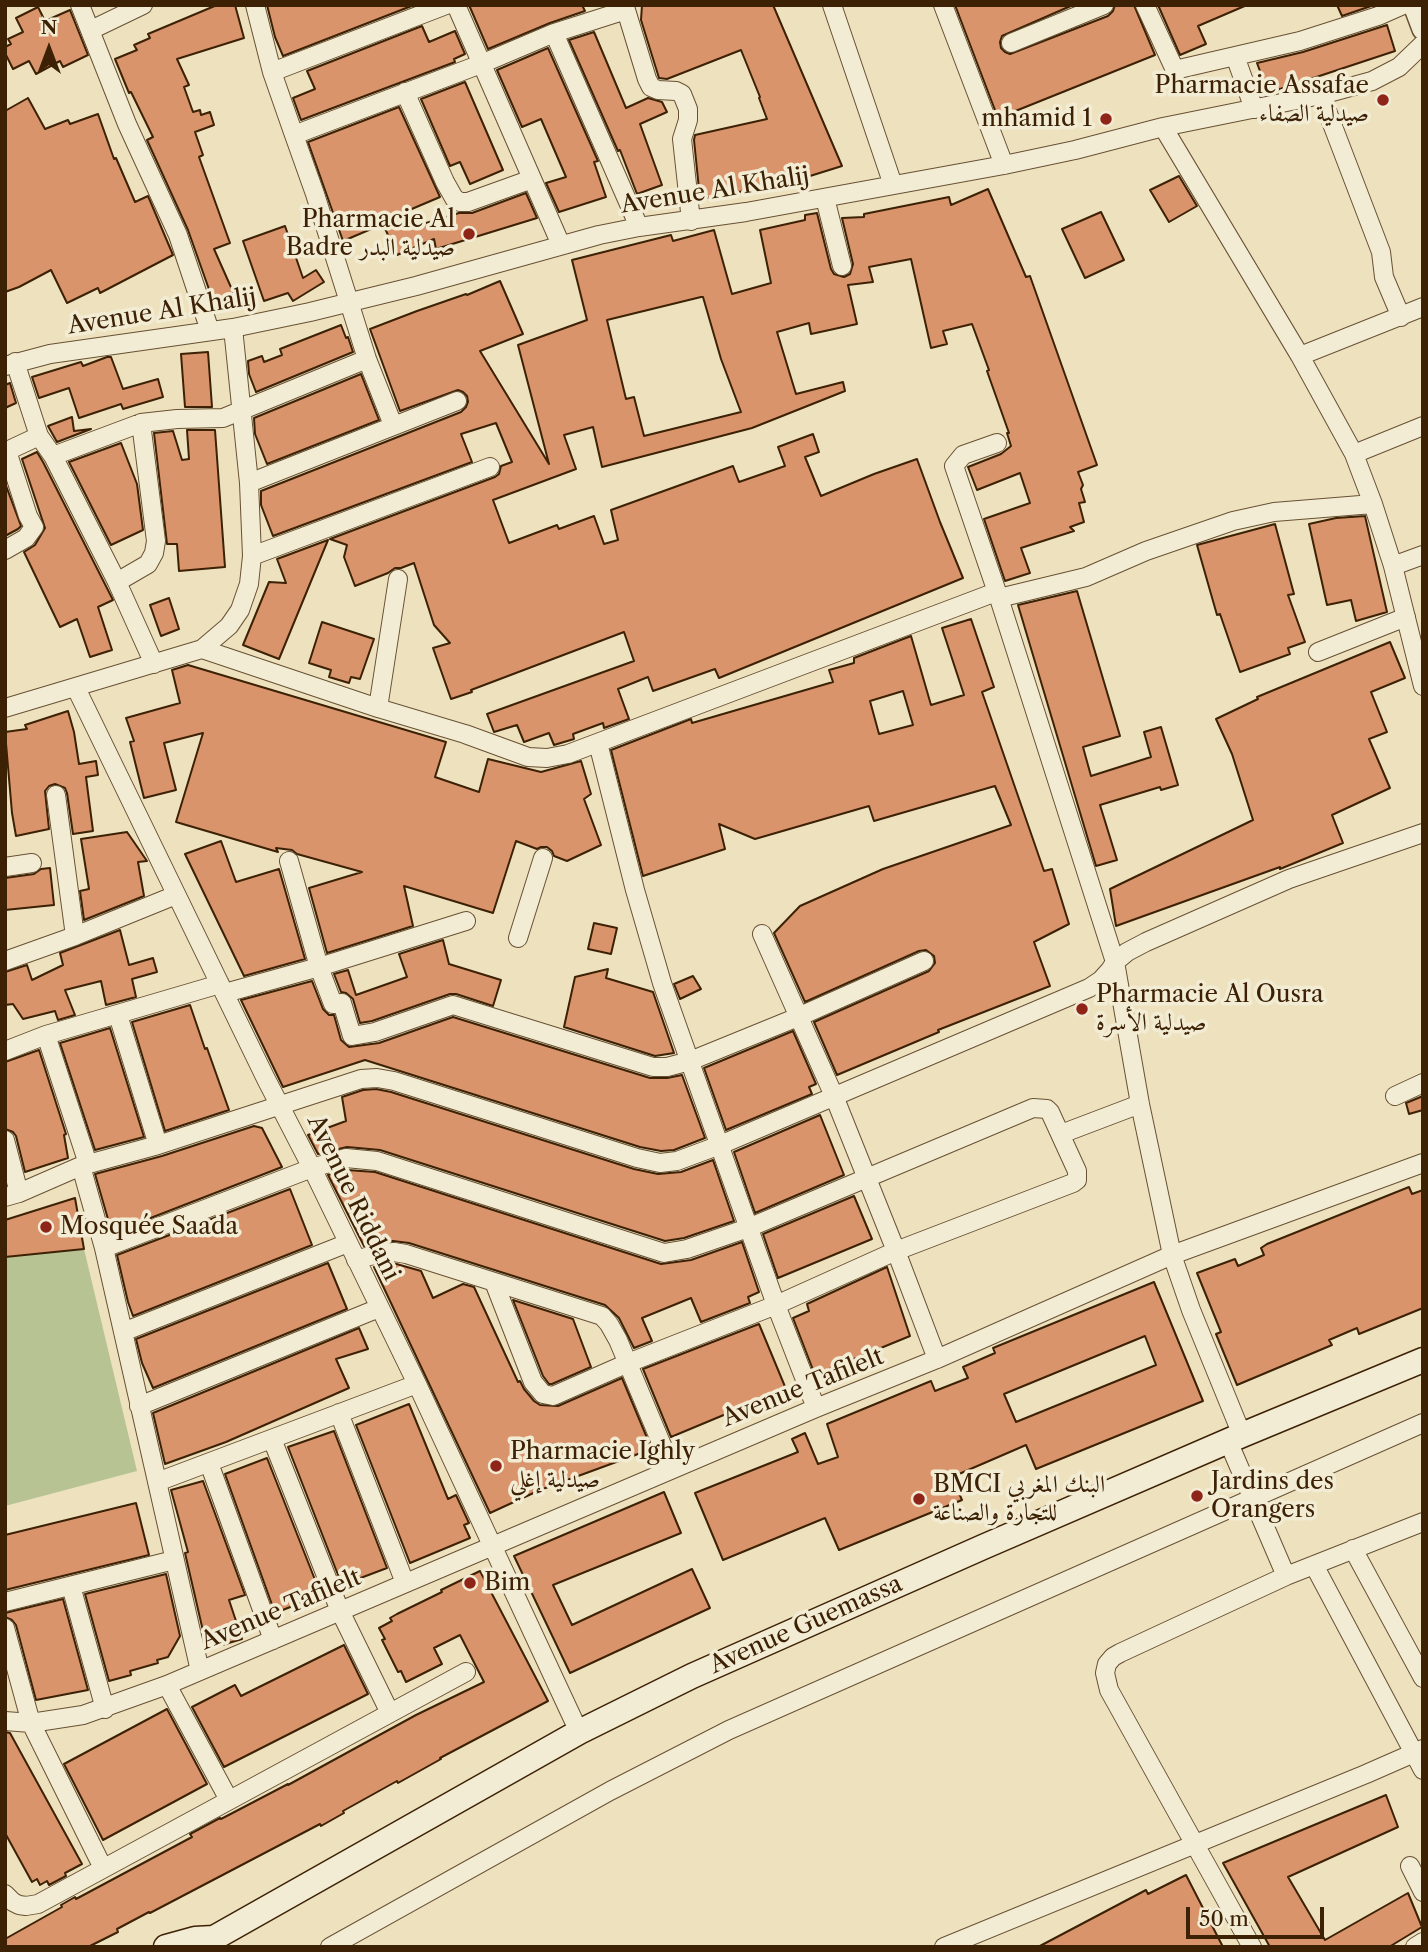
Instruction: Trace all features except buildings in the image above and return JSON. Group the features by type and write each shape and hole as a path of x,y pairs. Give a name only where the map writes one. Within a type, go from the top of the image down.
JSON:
{"main road":[{"name":"Avenue Guemassa","path":"166,1947 195,1939 211,1942 579,1732 742,1653 1235,1438 1423,1360"}],"street":[{"path":"80,5 127,124 178,234 210,331"},
{"path":"91,30 143,5"},
{"path":"255,5 272,72 315,194 367,359 393,425"},
{"path":"272,72 446,5"},
{"path":"456,5 561,245"},
{"path":"832,5 893,185"},
{"path":"943,5 1004,165"},
{"path":"1011,43 1104,5"},
{"path":"1145,5 1174,68 1185,68 1300,41 1378,16 1403,5"},
{"path":"1414,5 1423,29"},
{"path":"294,135 625,8 651,87 682,94 688,109 688,120 682,139 691,221"},
{"path":"554,33 639,227"},
{"name":"Avenue Al Khalij","path":"10,364 50,354 233,328 416,286 561,245 639,227 691,221 1004,165 1163,127 1321,95 1372,80 1399,67 1423,44"},
{"path":"1235,56 1254,109"},
{"path":"405,92 454,198 460,202 468,202 532,179"},
{"path":"1321,95 1381,252 1384,277 1401,317"},
{"path":"1163,127 1300,356 1354,454 1393,566 1423,687"},
{"path":"825,198 842,267"},
{"path":"1300,356 1423,307"},
{"path":"5,708 202,649 229,626 240,610 250,584 252,556 250,483 233,328"},
{"path":"53,456 141,423 223,418 367,359"},
{"path":"10,364 39,436 53,456 117,582 154,664"},
{"path":"250,483 457,401"},
{"path":"117,582 148,564 156,541 141,423"},
{"path":"1354,454 1423,426"},
{"path":"5,550 26,538 34,527 6,452 39,436"},
{"path":"997,443 963,455 954,466 1115,962 1140,1104 1172,1255 1253,1497 1286,1576"},
{"path":"252,556 490,467"},
{"path":"202,649 528,757 547,758 568,754 997,595 1086,577 1146,551 1233,521 1274,512 1373,504"},
{"path":"1393,566 1423,555"},
{"path":"378,708 398,579"},
{"path":"1318,652 1406,617"},
{"name":"Avenue Riddani","path":"76,688 312,1168 579,1732"},
{"path":"598,743 635,890 662,983 776,1305 816,1408"},
{"path":"57,794 75,936"},
{"path":"5,1140 12,1195 85,1165 158,1145 361,1079 377,1078 637,1158 660,1163 677,1161 1090,988 1127,952 1289,879 1423,833"},
{"path":"518,938 543,858"},
{"path":"289,860 319,967 333,1003 342,1003 352,1036 374,1032 453,1005 653,1067 667,1067 798,1017 924,961"},
{"path":"5,867 32,863"},
{"path":"5,961 176,895"},
{"path":"5,1051 46,1035 118,1014 319,967 466,921"},
{"path":"762,934 834,1097 937,1359"},
{"path":"118,1014 158,1145"},
{"path":"46,1035 85,1165 200,1671"},
{"path":"1395,1096 1423,1083"},
{"path":"1061,1134 1140,1104"},
{"path":"104,1248 312,1168 346,1158 377,1161 664,1253 687,1249 748,1227 1033,1108 1047,1109 1077,1171 1077,1180 1073,1183 896,1251 776,1305 628,1363 553,1396 543,1394 533,1382 494,1282"},
{"name":"Avenue Tafilelt","path":"5,1721 32,1723 83,1715 167,1685 937,1359 1172,1255 1423,1163"},
{"path":"123,1332 348,1243"},
{"path":"356,1260 380,1253 406,1254 602,1316 609,1324 628,1363 672,1469"},
{"path":"139,1406 379,1308"},
{"path":"156,1482 416,1384"},
{"path":"339,1413 405,1583"},
{"path":"330,1947 610,1791 729,1730 1423,1423"},
{"path":"272,1439 340,1611 390,1713"},
{"path":"209,1462 273,1640"},
{"path":"1252,1947 1109,1690 1105,1673 1107,1664 1121,1653 1286,1576 1423,1521"},
{"path":"1353,1549 1423,1678"},
{"path":"5,1602 174,1560"},
{"path":"1314,1565 1418,1751 1423,1770"},
{"path":"71,1586 105,1709"},
{"path":"5,1628 32,1723 103,1868"},
{"path":"5,1894 19,1905 38,1904 466,1672"},
{"path":"167,1685 229,1800"},
{"path":"944,1947 1418,1751"},
{"path":"1410,1866 1423,1892"},
{"path":"1415,1947 1423,1942"}],"green space":[{"path":"84,1249 137,1471 5,1506 5,1257"}],"place":[{"name":"Pharmacie Assafae صيدلية الصفاء","path":"1383,100"},
{"name":"mhamid 1","path":"1106,119"},
{"name":"Pharmacie Al Badre صيدلية البدر","path":"469,234"},
{"name":"Pharmacie Al Ousra صيدلية الأسرة","path":"1082,1009"},
{"name":"Mosquée Saada","path":"46,1227"},
{"name":"Pharmacie Ighly صيدلية إغلي","path":"496,1466"},
{"name":"Jardins des Orangers","path":"1197,1496"},
{"name":"BMCI البنك المغربي للتجارة والصناعة","path":"919,1499"},
{"name":"Bim","path":"470,1583"}]}
